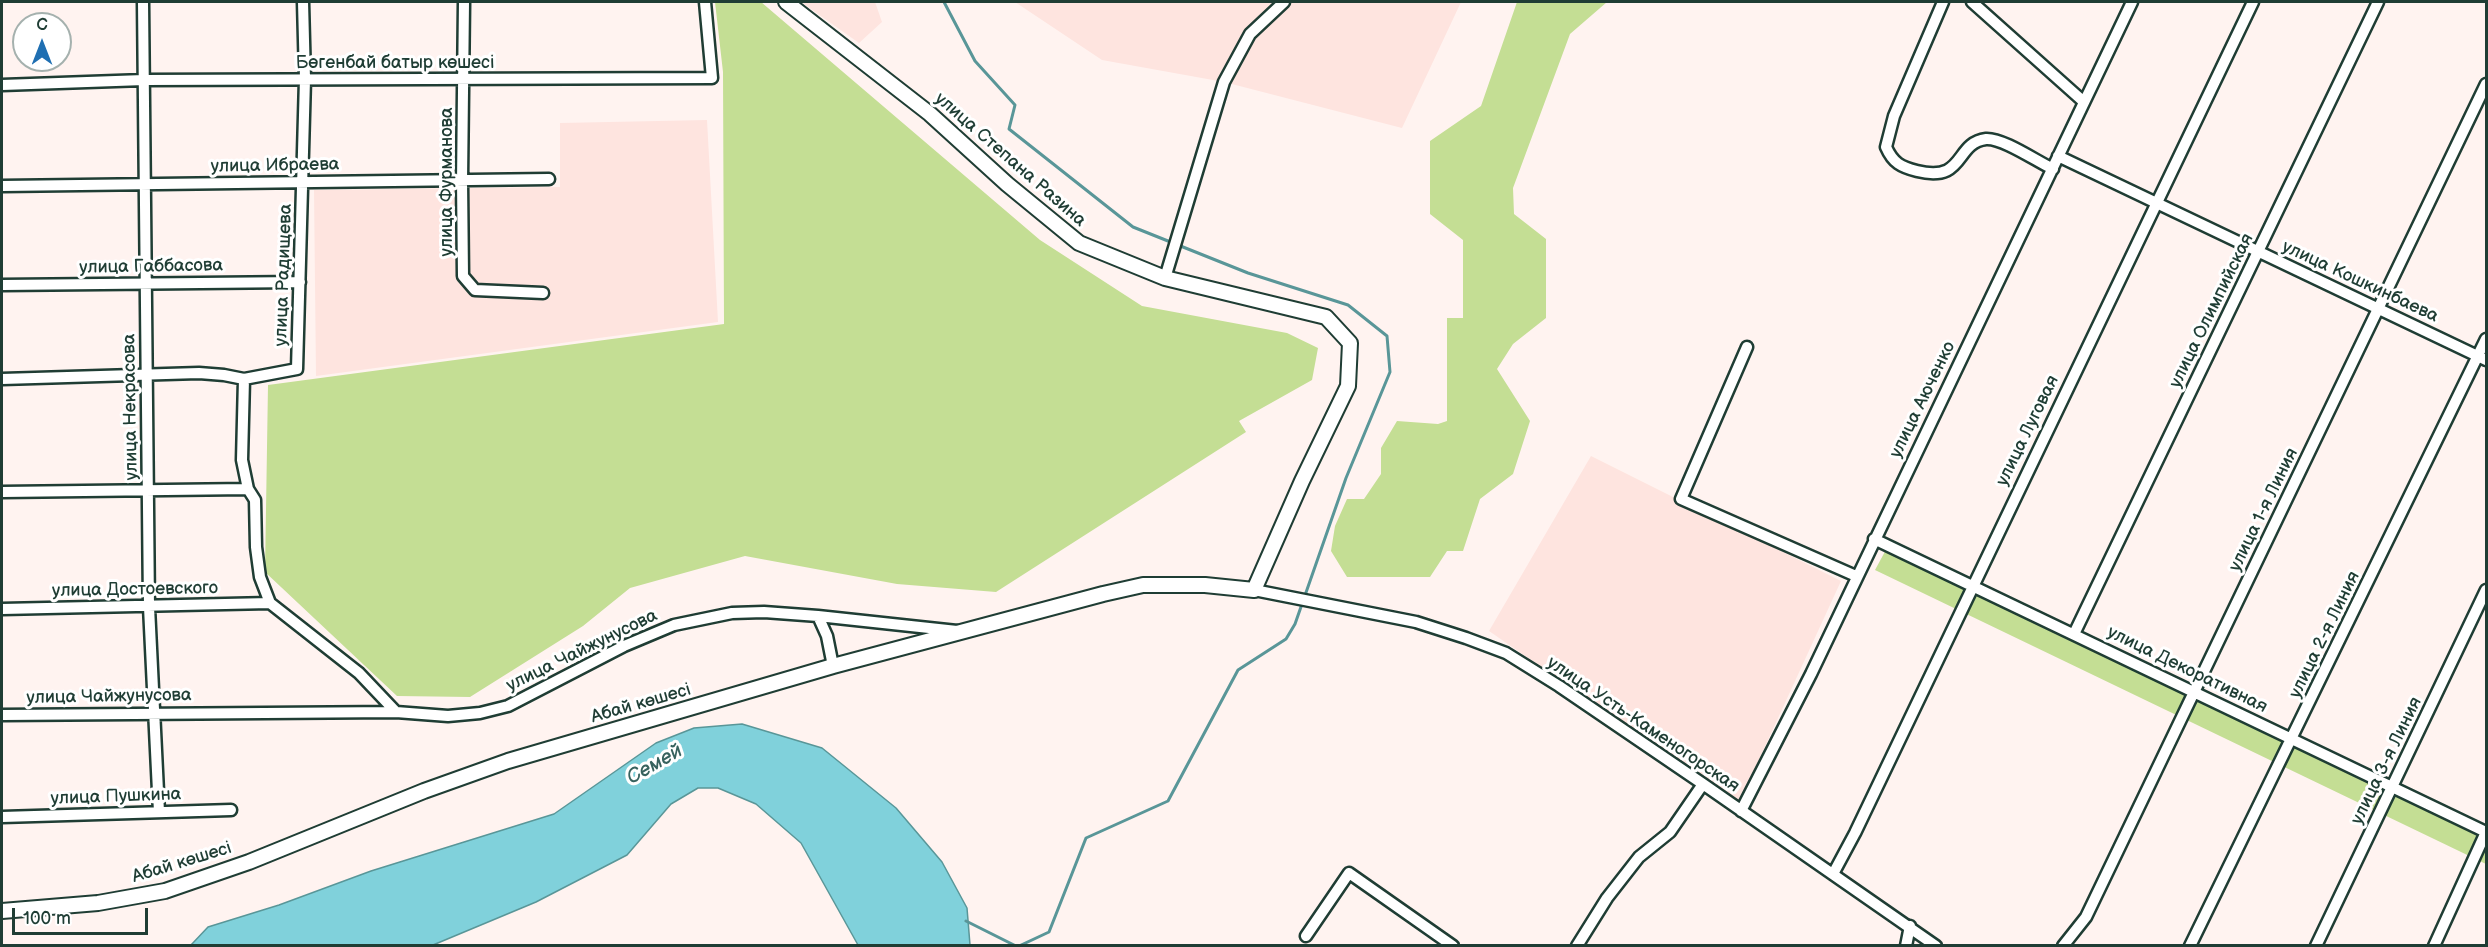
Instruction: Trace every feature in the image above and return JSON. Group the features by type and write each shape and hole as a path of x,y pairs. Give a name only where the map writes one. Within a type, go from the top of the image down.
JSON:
{"main road":[{"name":"улица Степана Разина","path":"786,2 930,114 1007,184 1079,243 1165,279 1326,317 1350,343 1348,386 1302,481 1254,590"},
{"name":"Абай көшесі","path":"2,911 98,903 165,891 249,862 424,790 508,761 833,666 1143,585 1205,585 1254,590"}],"street":[{"name":"улица Некрасова","path":"143,2 149,607 159,813"},
{"name":"улица Радищева","path":"244,379 297,369 305,79 303,2"},
{"name":"улица Фурманова","path":"464,2 463,276 475,290 543,293"},
{"name":"Бөгенбай батыр көшесі","path":"2,85 144,80 712,78 705,2"},
{"path":"1165,279 1224,82 1250,34 1284,2"},
{"path":"1943,2 1894,116 1886,147 1890,156 1900,167 1930,174 1945,173 1958,162 1970,146 1980,140 1996,139 2053,170"},
{"path":"1972,2 2084,102"},
{"name":"улица Аюченко","path":"1741,811 1811,674 1856,576 1862,569 1874,539 2132,2"},
{"name":"улица Луговая","path":"1833,874 1855,833 2253,2"},
{"name":"улица Олимпийская","path":"2074,634 2378,2"},
{"name":"улица 1-я Линия","path":"2063,945 2086,917 2487,84"},
{"name":"улица Кошкинбаева","path":"2058,156 2482,358"},
{"name":"улица Ибраева","path":"2,186 549,179"},
{"name":"улица Габбасова","path":"2,285 300,282"},
{"name":"улица 2-я Линия","path":"2190,945 2482,358 2487,339"},
{"path":"1747,347 1681,499 1856,576"},
{"path":"2,379 147,374 224,375 244,379 242,460 248,489 255,500 256,547 260,577 270,603 359,673 396,712"},
{"path":"2,492 248,489"},
{"name":"улица Декоративная","path":"1874,539 2487,832"},
{"name":"Абай көшесі","path":"1254,590 1301,600"},
{"name":"улица 3-я Линия","path":"2316,945 2487,590"},
{"name":"улица Усть-Каменогорская","path":"1301,600 1416,622 1506,653 1559,686 1936,945"},
{"name":"улица Достоевского","path":"2,609 270,603"},
{"name":"улица Чайжунусова","path":"2,715 153,712 396,712 448,716 480,713 508,706 624,646 674,625 732,613 764,612 818,616 963,632"},
{"path":"818,616 827,636 833,666"},
{"path":"1577,945 1607,898 1639,857 1671,832 1703,784"},
{"name":"улица Пушкина","path":"2,818 231,810"},
{"path":"2434,945 2487,832"},
{"path":"1306,936 1349,873 1454,945"},
{"path":"1906,945 1910,926"}],"shaded area":[{"path":"801,2 875,2 882,22 859,43"},
{"path":"1015,2 1461,2 1402,128 1224,82 1102,60"},
{"path":"707,120 718,322 316,376 314,190 560,187 560,123"},
{"path":"1591,456 1841,581 1739,803 1489,631"}],"green space":[{"path":"715,2 761,2 1040,240 1142,306 1287,333 1318,348 1312,380 1239,421 1246,432 996,592 897,584 745,556 630,588 583,626 470,697 397,696 265,572 268,385 724,324 723,72"},
{"path":"1517,2 1607,2 1570,34 1513,188 1514,214 1546,239 1546,318 1513,344 1497,369 1530,421 1513,474 1480,499 1463,551 1447,551 1430,577 1347,577 1331,551 1335,526 1347,499 1364,499 1381,474 1381,448 1397,421 1438,424 1447,421 1447,318 1463,318 1463,240 1430,214 1430,141 1481,106"},
{"path":"1888,546 2486,835 2486,864 1875,570"}],"water":[{"name":"Семей","path":"742,724 822,748 896,808 942,862 967,908 970,945 858,945 801,843 756,804 718,788 698,788 671,804 627,855 536,902 433,945 191,945 208,927 279,905 371,871 554,814 656,743 694,728"}],"waterway":[{"path":"944,2 975,61 1015,105 1009,129 1133,227 1248,273 1348,305 1387,336 1390,372 1346,478 1295,624 1286,639 1238,670 1168,801 1086,838 1049,932 1019,946"},
{"path":"966,921 1016,946"}]}
